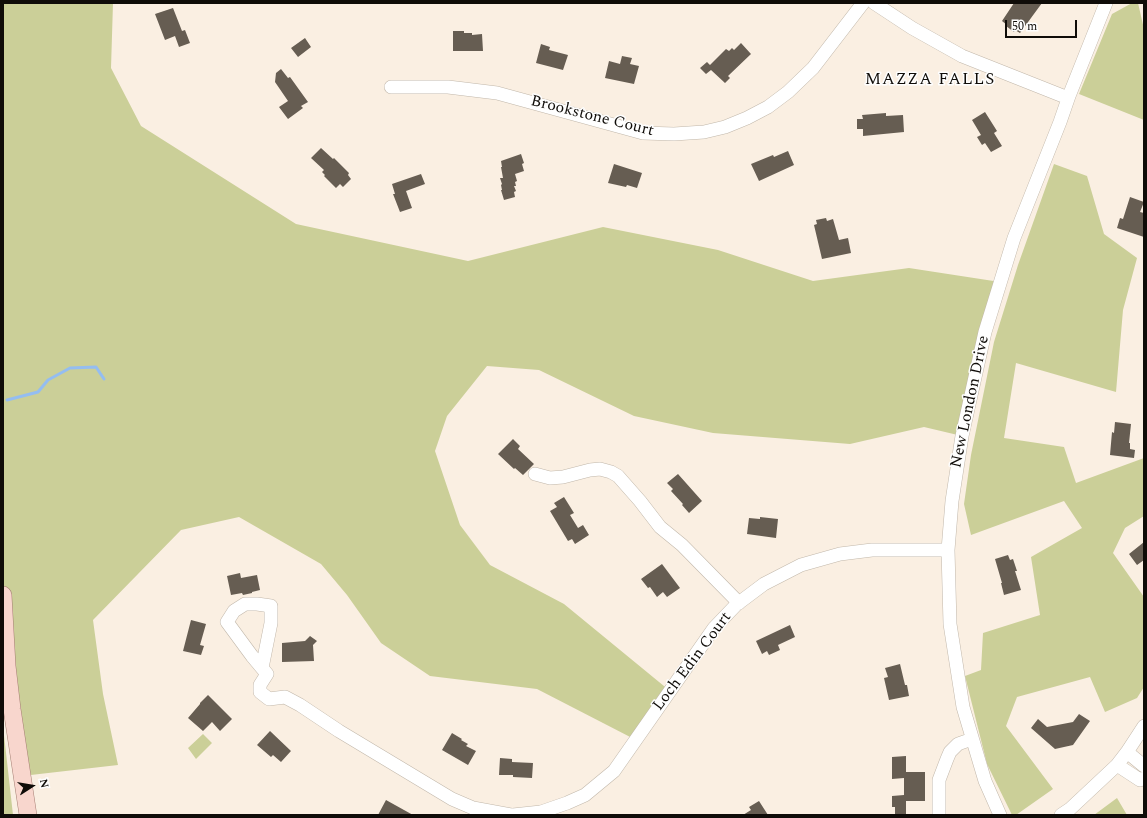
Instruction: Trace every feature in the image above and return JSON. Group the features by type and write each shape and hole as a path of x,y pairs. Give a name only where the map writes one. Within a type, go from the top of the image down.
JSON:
{"main road":[{"path":"3,595 7,666 28,815"}],"street":[{"name":"Brookstone Court","path":"391,87 448,87 497,93 643,133 674,134 704,132 747,118 768,107 788,92 813,68 863,3"},
{"path":"874,3 912,28 962,56 1068,98"},
{"name":"New London Drive","path":"1000,815 985,782 962,707 950,624 948,550 952,501 962,436 985,332 1014,238 1106,3"},
{"path":"535,474 550,478 563,477 600,469 618,476 660,526 682,545 739,603"},
{"name":"Loch Edin Court","path":"262,668 267,674 260,685 260,692 269,699 285,697 300,705 339,731 452,798 472,808 512,815 541,812 585,795 614,771 714,628 739,603 764,584 801,565 840,554 872,550 948,550"},
{"path":"245,604 271,606 271,623 262,668 227,622 234,611 245,604"},
{"path":"1061,815 1070,809 1117,765 1144,726"},
{"path":"939,815 939,780 950,752 958,744 972,739"},
{"path":"1127,752 1144,766"},
{"path":"1117,765 1140,780 1144,778"}],"green space":[{"path":"3,3 113,3 111,68 141,126 296,224 468,261 603,227 718,250 813,281 909,268 1000,282 962,436 924,427 850,444 713,433 634,416 539,370 487,366 447,416 435,451 460,525 490,565 564,604 670,691 636,740 537,689 430,676 381,643 347,595 321,564 239,517 181,530 93,620 103,694 118,765 22,776 3,595"},
{"path":"1132,3 1138,3 1144,29 1144,120 1079,94 1112,14"},
{"path":"1054,164 1087,176 1104,234 1137,258 1123,310 1116,392 1016,363 1004,438 1064,447 1076,483 1144,458 1144,516 1125,528 1113,553 1144,597 1144,687 1137,698 1105,712 1090,677 1017,697 1006,726 1053,789 1016,815 1012,815 987,764 965,676 981,670 983,633 1040,615 1031,557 1082,528 1064,501 971,535 964,504 971,455 994,342 1018,265"},
{"path":"3,727 4,735 13,815 3,815"},
{"path":"203,734 212,743 196,759 188,748"},
{"path":"1117,798 1127,815 1094,815"}],"building":[{"path":"1014,3 1042,3 1020,33 1015,30 1014,32 1002,21"},
{"path":"173,8 182,31 185,30 190,43 179,47 175,36 165,40 155,14"},
{"path":"453,31 464,31 464,33 472,33 472,35 482,34 483,51 453,51"},
{"path":"305,38 311,47 298,57 291,48"},
{"path":"741,43 751,54 728,76 730,78 725,83 711,70 706,74 700,68 707,62 710,65 726,49 729,51 732,48 734,50"},
{"path":"541,44 550,47 549,50 568,55 563,70 536,63"},
{"path":"622,56 632,58 630,64 639,66 634,84 605,78 609,61 620,64"},
{"path":"281,69 288,78 290,77 308,102 301,106 303,108 288,119 279,107 288,101 275,82 276,73"},
{"path":"985,112 997,131 994,133 1002,146 991,152 985,143 982,145 977,137 981,135 972,120"},
{"path":"886,113 886,116 903,115 904,132 863,136 863,129 857,129 857,119 863,119 862,115"},
{"path":"321,148 349,173 348,175 351,179 343,187 340,184 336,188 324,176 325,175 322,172 324,170 311,158"},
{"path":"788,151 794,165 759,181 751,164"},
{"path":"521,154 524,163 522,164 524,171 515,174 517,181 515,182 516,186 514,186 516,191 514,192 515,197 504,200 500,178 503,178 501,161"},
{"path":"614,164 642,173 637,188 627,185 626,187 608,183"},
{"path":"421,174 425,184 406,191 412,208 400,212 393,194 395,194 392,184"},
{"path":"1130,197 1144,202 1140,212 1144,213 1144,237 1117,228 1120,218 1123,219"},
{"path":"826,218 827,221 833,219 839,240 848,238 851,253 822,259 814,225 817,224 816,220"},
{"path":"1115,422 1131,424 1129,443 1130,449 1135,450 1134,458 1110,455 1112,432 1114,433"},
{"path":"513,439 520,446 518,449 534,464 523,475 498,454"},
{"path":"678,474 702,501 689,513 671,491 673,489 667,483"},
{"path":"564,497 574,513 570,515 578,528 583,525 589,535 575,544 572,539 568,541 550,511 557,507 554,503"},
{"path":"760,517 778,519 776,538 747,534 749,518 760,519"},
{"path":"1144,542 1144,560 1137,565 1129,554"},
{"path":"1008,555 1010,560 1013,559 1021,590 1004,595 995,559"},
{"path":"662,564 680,588 667,597 663,592 657,597 650,587 648,588 641,579"},
{"path":"240,573 241,578 257,575 260,590 243,595 242,593 231,595 227,576"},
{"path":"191,620 206,624 200,645 204,646 201,655 183,651"},
{"path":"790,625 795,637 778,645 780,650 769,655 767,651 762,654 756,641"},
{"path":"310,636 317,641 313,645 314,661 282,662 282,643 305,641"},
{"path":"900,664 909,696 889,700 884,678 888,677 885,668"},
{"path":"208,695 232,719 220,731 212,722 203,731 188,718"},
{"path":"1079,714 1090,721 1073,745 1055,749 1031,728 1038,719 1047,727 1073,722"},
{"path":"270,731 291,751 281,762 273,755 271,757 257,745"},
{"path":"452,733 468,744 466,746 476,751 468,765 442,750"},
{"path":"906,756 906,772 925,772 925,801 906,801 906,815 895,815 895,807 892,807 892,796 904,795 904,778 892,779 892,757"},
{"path":"500,758 512,759 512,762 533,763 532,778 513,777 513,775 499,775"},
{"path":"386,800 413,815 378,815"},
{"path":"759,801 768,815 743,815 751,810 749,807"}],"waterway":[{"path":"7,400 38,392 48,380 70,368 96,367 104,379"}],"district":[{"name":"MAZZA FALLS","path":"930,81"}]}
